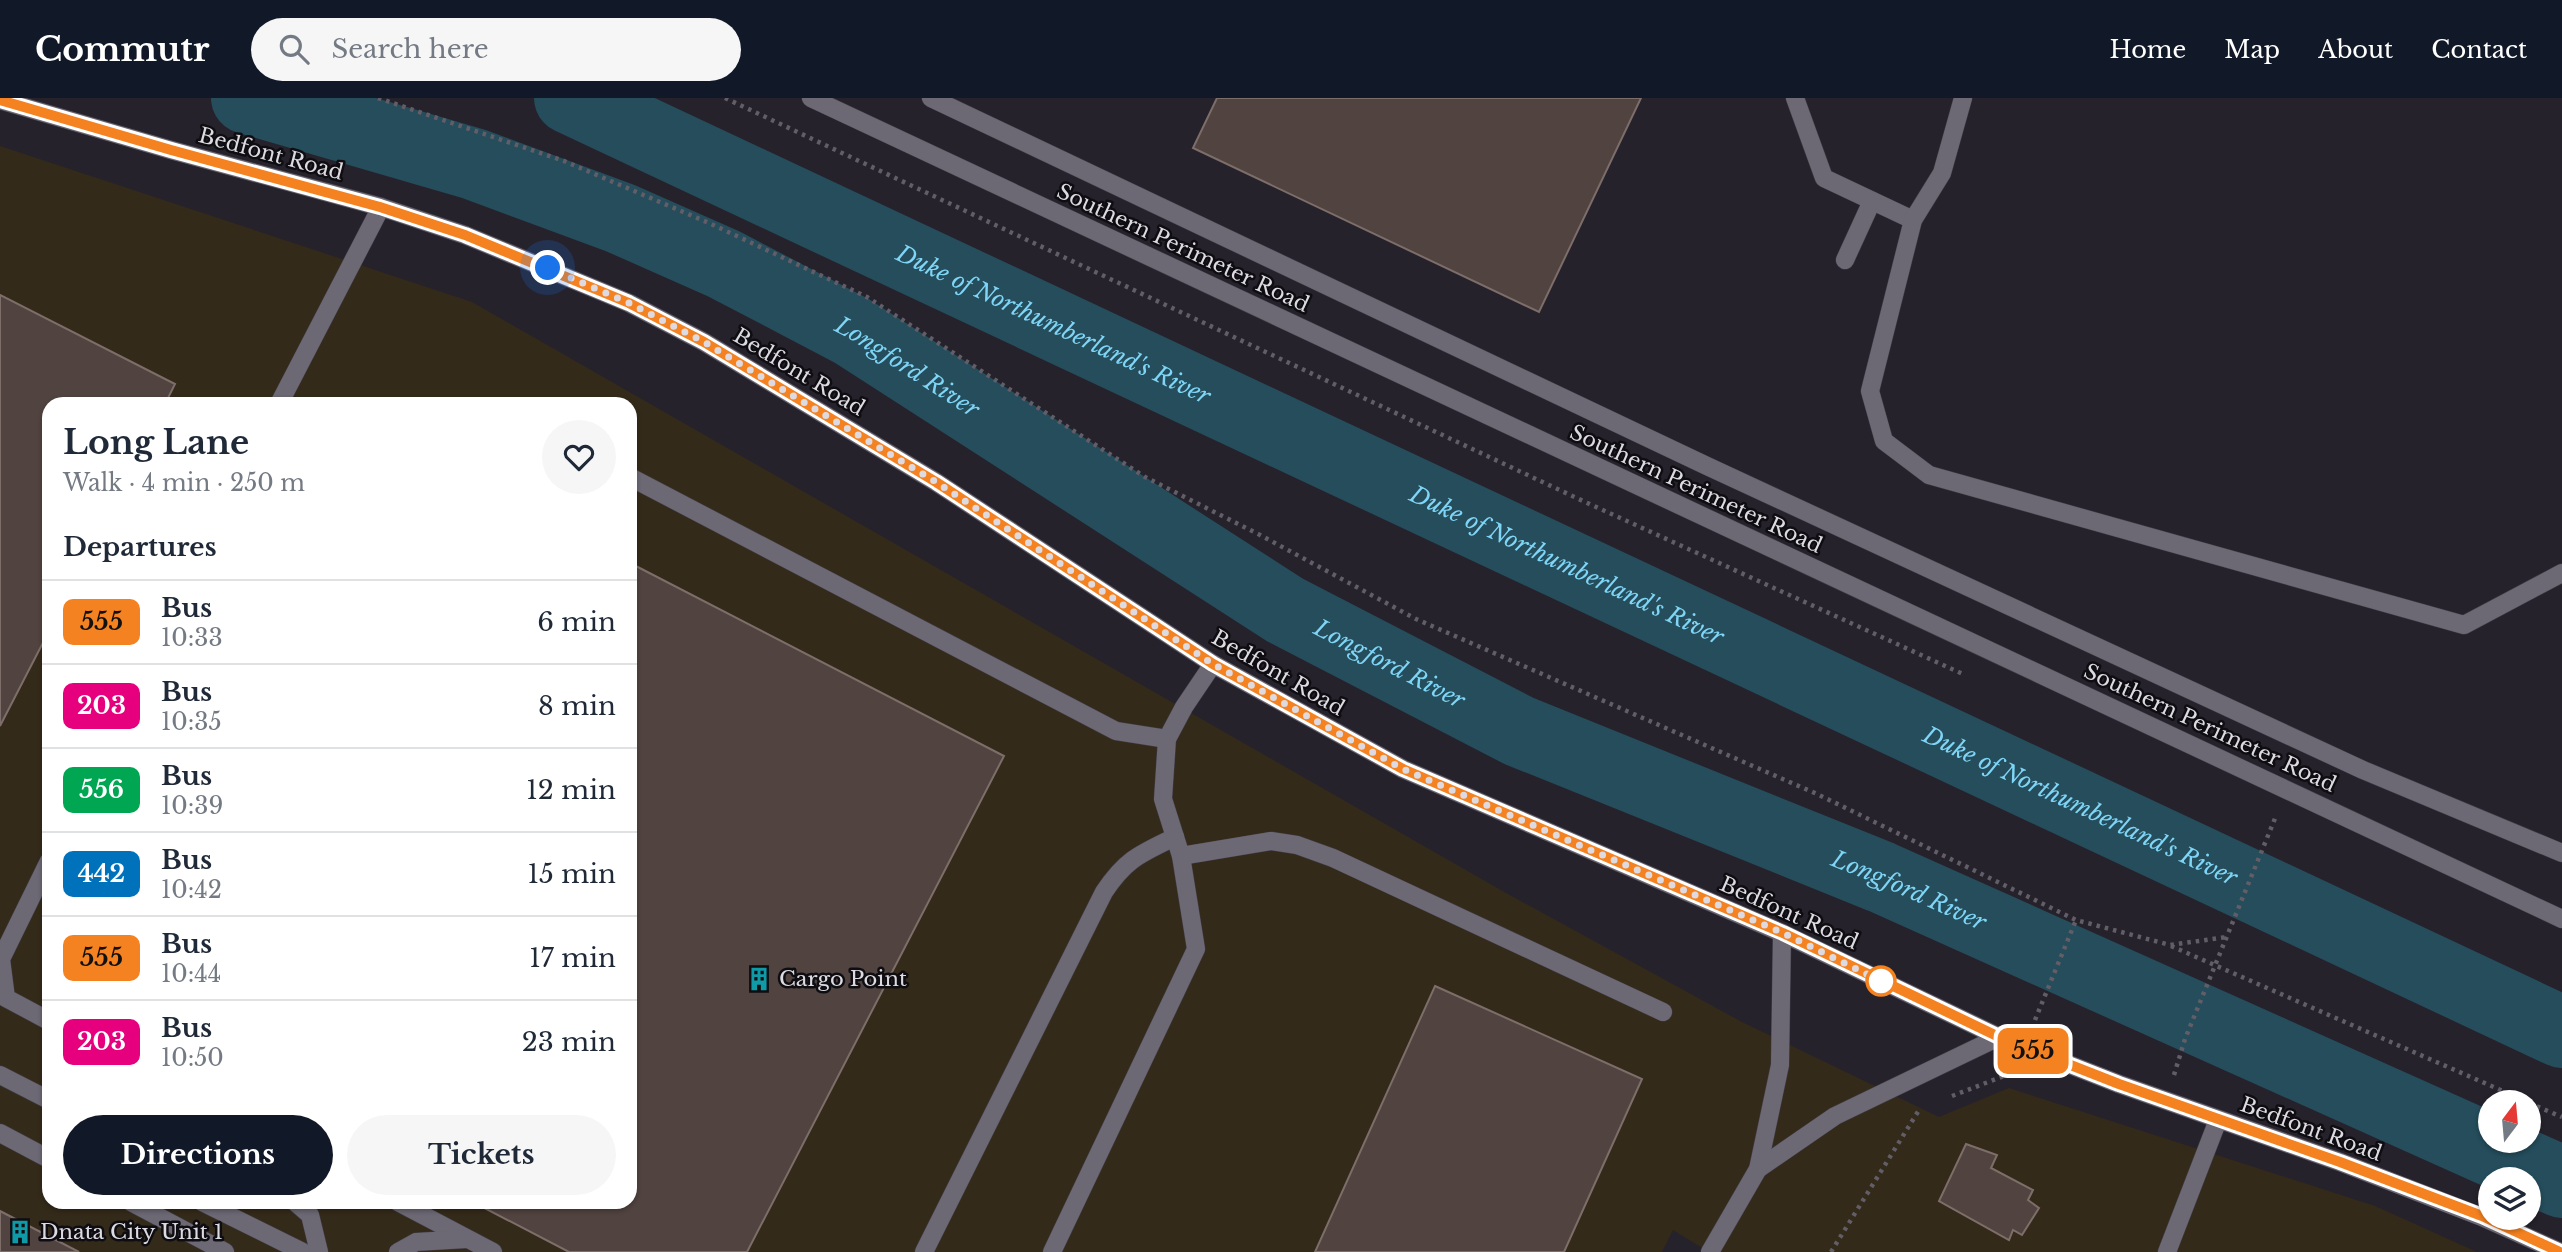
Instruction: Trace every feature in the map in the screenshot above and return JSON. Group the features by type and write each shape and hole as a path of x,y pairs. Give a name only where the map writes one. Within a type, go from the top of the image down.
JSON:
{"street":[{"name":"Southern Perimeter Road","path":"811,98 2562,919"},
{"name":"Southern Perimeter Road","path":"931,98 1719,472 2363,770 2562,853"},
{"path":"1795,98 1824,178 1913,220"},
{"path":"1963,98 1942,173 1913,220 1870,391 1884,441 1930,475 2464,625 2562,573"},
{"name":"Bedfont Road","path":"0,100 380,207 465,235 629,303 704,342 936,482 1213,664 1403,769 1783,933 1999,1037 2482,1216 2560,1252"},
{"path":"1845,260 1872,201"},
{"path":"283,397 380,207"},
{"path":"637,481 1116,731 1167,739"},
{"path":"1052,1252 1196,949 1181,856 1163,799 1167,739 1184,707 1213,664"},
{"path":"923,1252 1104,892 1117,873 1135,856 1175,837"},
{"path":"1181,856 1271,841 1297,845 1333,858 1663,1012"},
{"path":"42,875 1,959 6,998 42,1017"},
{"path":"1710,1252 1758,1169 1780,1065 1783,933"},
{"path":"1758,1169 1835,1116 1999,1037"},
{"path":"0,1075 42,1096"},
{"path":"2167,1252 2218,1120"},
{"path":"0,1133 42,1155"},
{"path":"144,1209 225,1252"},
{"path":"216,1209 303,1252"},
{"path":"303,1209 310,1215 319,1252"},
{"path":"411,1209 493,1252"},
{"path":"398,1252 416,1242 467,1239"}],"path":[{"path":"378,98 564,161 709,223 867,297 1145,477 1416,619 1817,794 2077,920 2170,945 2499,1090"},
{"path":"725,98 1583,501 1973,679"},
{"path":"2178,1062 2275,817 2288,822"},
{"path":"2049,986 2077,920"},
{"path":"2170,945 2227,937"},
{"path":"1946,1098 2012,1073 2023,1047"},
{"path":"1831,1252 1920,1108"},
{"path":"2541,1108 2562,1117"}],"shaded area":[{"path":"0,146 472,302 1506,893 1742,1022 1939,1117 2009,1088 2375,1206 2477,1252 1709,1252 1673,1230 1662,1252 0,1252"}],"building":[{"path":"1217,98 1641,98 1539,312 1193,148"},
{"path":"0,295 175,384 168,397 42,397 42,645 0,726"},
{"name":"Cargo Point","path":"637,567 1004,756 747,1252 569,1252 486,1209 637,1209"},
{"path":"1435,986 1642,1079 1564,1252 1315,1252"},
{"path":"1966,1144 1997,1155 1991,1168 2033,1190 2028,1200 2039,1208 2022,1235 2013,1230 2009,1240 1939,1201"},
{"name":"Dnata City Unit 1","path":"0,1211 79,1252 0,1252"}],"waterway":[{"name":"Longford River","path":"247,98 474,164 620,218 724,264 852,331 1285,610 1519,731 1881,877 2562,1182"},
{"name":"Duke of Northumberland's River","path":"570,98 2562,1032"}],"bus line":[{"name":"555","path":"0,100 380,207 465,235 629,303 704,342 936,482 1213,664 1403,769 1783,933 1999,1037 2119,1084 2340,1162 2482,1216 2560,1252"}],"place":[{"name":"Cargo Point","path":"759,979"},
{"name":"Dnata City Unit 1","path":"20,1232"}],"route":[{"path":"548,268 629,303 704,342 936,482 1213,664 1403,769 1783,933 1881,981"}]}
